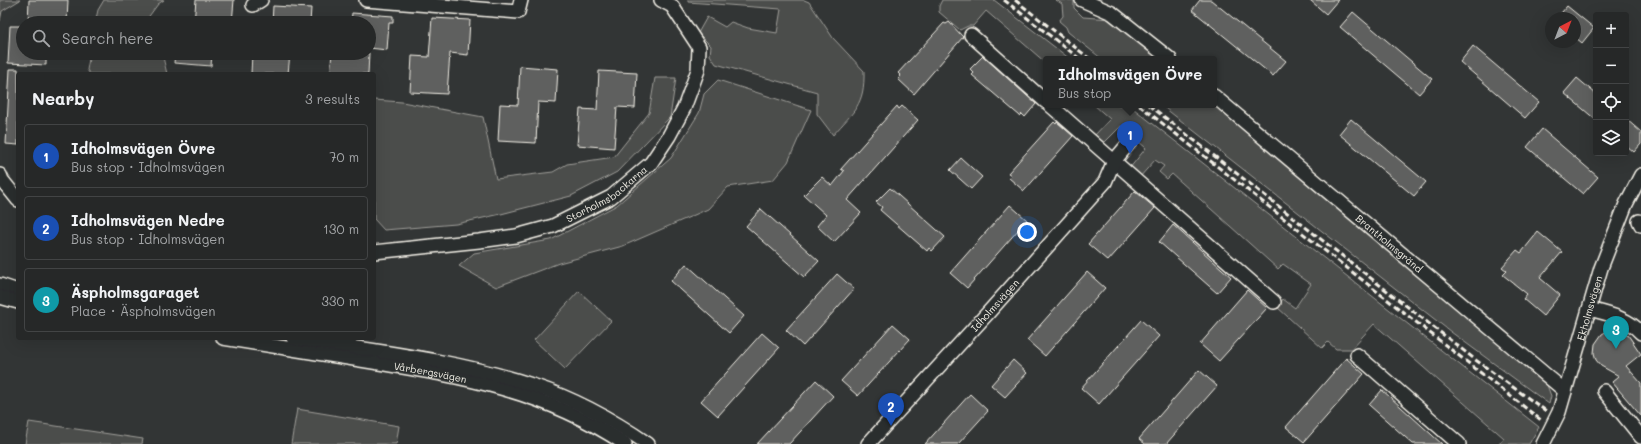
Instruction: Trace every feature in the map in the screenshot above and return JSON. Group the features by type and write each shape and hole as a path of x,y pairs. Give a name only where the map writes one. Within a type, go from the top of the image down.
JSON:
{"street":[{"path":"366,0 518,12 521,0"},
{"name":"Storholmsbackarna","path":"376,252 516,236 553,226 611,197 650,163 669,136 680,115 698,70 699,47 672,6 661,0"},
{"path":"1082,0 1112,13 1166,56"},
{"path":"971,35 1043,99"},
{"name":"Brantholmsgränd","path":"1217,99 1565,391"},
{"path":"1053,108 1274,302"},
{"name":"Idholmsvägen","path":"868,444 1105,182 1114,161 1130,142"},
{"path":"0,175 2,180 16,198"},
{"name":"Ekholmsvägen","path":"1543,444 1559,412 1601,268 1615,230 1641,175"},
{"path":"0,285 16,290"},
{"path":"0,297 16,301"},
{"path":"1589,309 1613,315 1634,326 1641,333"},
{"name":"Vårbergsvägen","path":"258,340 292,342 453,365 535,386 598,413 648,444"},
{"name":"Vårbergsvägen","path":"292,342 496,385 561,409 591,423 625,444"},
{"path":"1357,355 1459,444"},
{"path":"1604,391 1641,437"}],"shaded area":[{"path":"0,0 20,0 2,11 0,21"},
{"path":"104,0 164,0 158,4 149,16 97,16 98,10"},
{"path":"688,0 804,0 809,2 833,38 864,71 863,92 857,107 833,135 817,114 817,92 716,64 710,55 711,46 698,33 707,17 725,27 731,22 748,28 777,33 781,9 688,2"},
{"path":"942,0 994,0 1066,56 1043,56 1043,60 986,11 973,26 968,26 960,30 939,12 939,6"},
{"path":"1056,0 1074,0 1074,8 1083,17 1110,19 1156,56 1098,56 1068,32 1066,27 1059,21 1063,16 1062,4"},
{"path":"89,60 164,60 167,72 88,72 87,70"},
{"path":"655,78 676,78 670,117 617,172 571,196 456,224 384,230 376,221 376,100 402,102 483,117 496,179 553,172 567,164 614,157 649,113"},
{"path":"718,80 811,110 788,162 773,180 728,187 708,209 623,246 559,263 496,287 459,266 474,253 551,240 617,205 671,158 699,113 704,94"},
{"path":"1217,107 1547,385 1551,396 1549,404 1451,332 1165,108 1217,108"},
{"path":"1097,108 1133,108 1539,427 1529,444 1499,444 1504,438 1374,324 1351,349 1336,349 1328,342 1322,348 1277,307 1283,299 1295,308 1311,284 1283,264 1278,269 1172,174 1167,179 1159,172 1164,166 1155,160 1139,178 1129,169 1146,148 1121,126 1102,145 1093,137 1110,119"},
{"path":"579,291 611,321 565,369 534,340"},
{"path":"297,409 399,426 396,444 291,444"},
{"path":"29,422 143,439 142,444 25,444"}],"building":[{"path":"29,0 68,0 67,16 28,16"},
{"path":"196,0 234,0 233,16 195,16"},
{"path":"1200,0 1211,0 1286,61 1273,76 1192,10"},
{"path":"1310,0 1338,0 1326,14"},
{"path":"273,6 311,8 310,16 272,16"},
{"path":"1567,6 1574,12 1562,12"},
{"path":"1353,12 1432,79 1419,94 1340,27"},
{"path":"352,13 393,16 393,23 389,23 387,50 376,49 376,16 352,16"},
{"path":"1581,17 1593,27 1582,43 1581,42"},
{"path":"432,18 470,20 468,55 450,53 447,94 410,92 412,56 429,57"},
{"path":"949,22 963,37 914,94 898,79 901,76 898,73 944,23 946,24"},
{"path":"10,26 16,26 16,60 46,60 46,65 8,63"},
{"path":"1473,46 1539,102 1525,118 1460,62"},
{"path":"983,56 1036,104 1025,117 1022,114 1020,116 972,75 974,73 970,69"},
{"path":"174,60 211,60 211,66 174,63"},
{"path":"252,60 289,60 288,72 251,72"},
{"path":"331,60 369,60 368,72 330,72"},
{"path":"520,66 558,69 556,103 538,102 536,143 498,141 500,104 518,105"},
{"path":"10,69 18,69 18,72 16,72 16,145 6,144"},
{"path":"599,71 637,73 635,108 617,107 614,148 577,145 580,109 597,110"},
{"path":"1577,78 1593,91 1593,117 1564,93"},
{"path":"897,106 899,109 902,106 918,120 847,200 861,213 834,242 817,226 826,215 804,195 822,177 832,186 844,171 841,169"},
{"path":"1351,119 1426,182 1414,196 1339,134"},
{"path":"1054,122 1056,124 1057,122 1073,136 1024,191 1009,178 1011,175 1008,173"},
{"path":"1629,122 1641,132 1641,144 1634,152 1629,148"},
{"path":"1542,129 1598,177 1583,194 1527,147"},
{"path":"961,158 982,177 971,189 950,170"},
{"path":"890,188 945,237 932,251 929,248 927,251 880,210 882,207 876,202"},
{"path":"1135,191 1155,208 1108,261 1088,244"},
{"path":"1010,205 1027,220 967,288 950,273"},
{"path":"761,209 819,261 804,277 746,226"},
{"path":"1173,225 1231,277 1217,293 1159,242"},
{"path":"1538,232 1562,252 1540,278 1560,295 1543,316 1523,299 1527,294 1503,275 1507,271 1502,267 1517,250 1521,253"},
{"path":"686,264 744,316 729,333 671,281"},
{"path":"1087,272 1105,288 1045,356 1027,340"},
{"path":"837,274 854,289 803,346 786,330"},
{"path":"1247,290 1267,308 1219,361 1200,344"},
{"path":"1141,320 1159,336 1099,404 1081,388"},
{"path":"893,324 910,339 858,396 841,381"},
{"path":"1609,330 1622,331 1628,335 1641,354 1626,366 1641,383 1641,416 1612,382 1619,376 1601,366 1596,360 1594,353 1595,344 1602,334"},
{"path":"762,333 779,348 718,416 701,401"},
{"path":"1346,358 1364,374 1304,442 1286,427"},
{"path":"1013,360 1027,373 1005,397 991,385"},
{"path":"1199,370 1217,386 1166,444 1145,444 1139,439"},
{"path":"816,380 833,396 789,444 757,444"},
{"path":"1382,390 1442,444 1413,444 1369,405"},
{"path":"970,394 988,411 958,444 925,444"}],"railway":[{"path":"1004,0 1076,56"},
{"path":"1015,0 1086,56"},
{"path":"1143,108 1541,420"},
{"path":"1153,108 1477,361 1546,411"}],"place":[{"name":"Idholmsvägen Övre","path":"1130,154"},
{"name":"Äspholmsgaraget","path":"1616,349"},
{"name":"Idholmsvägen Nedre","path":"891,426"}]}
